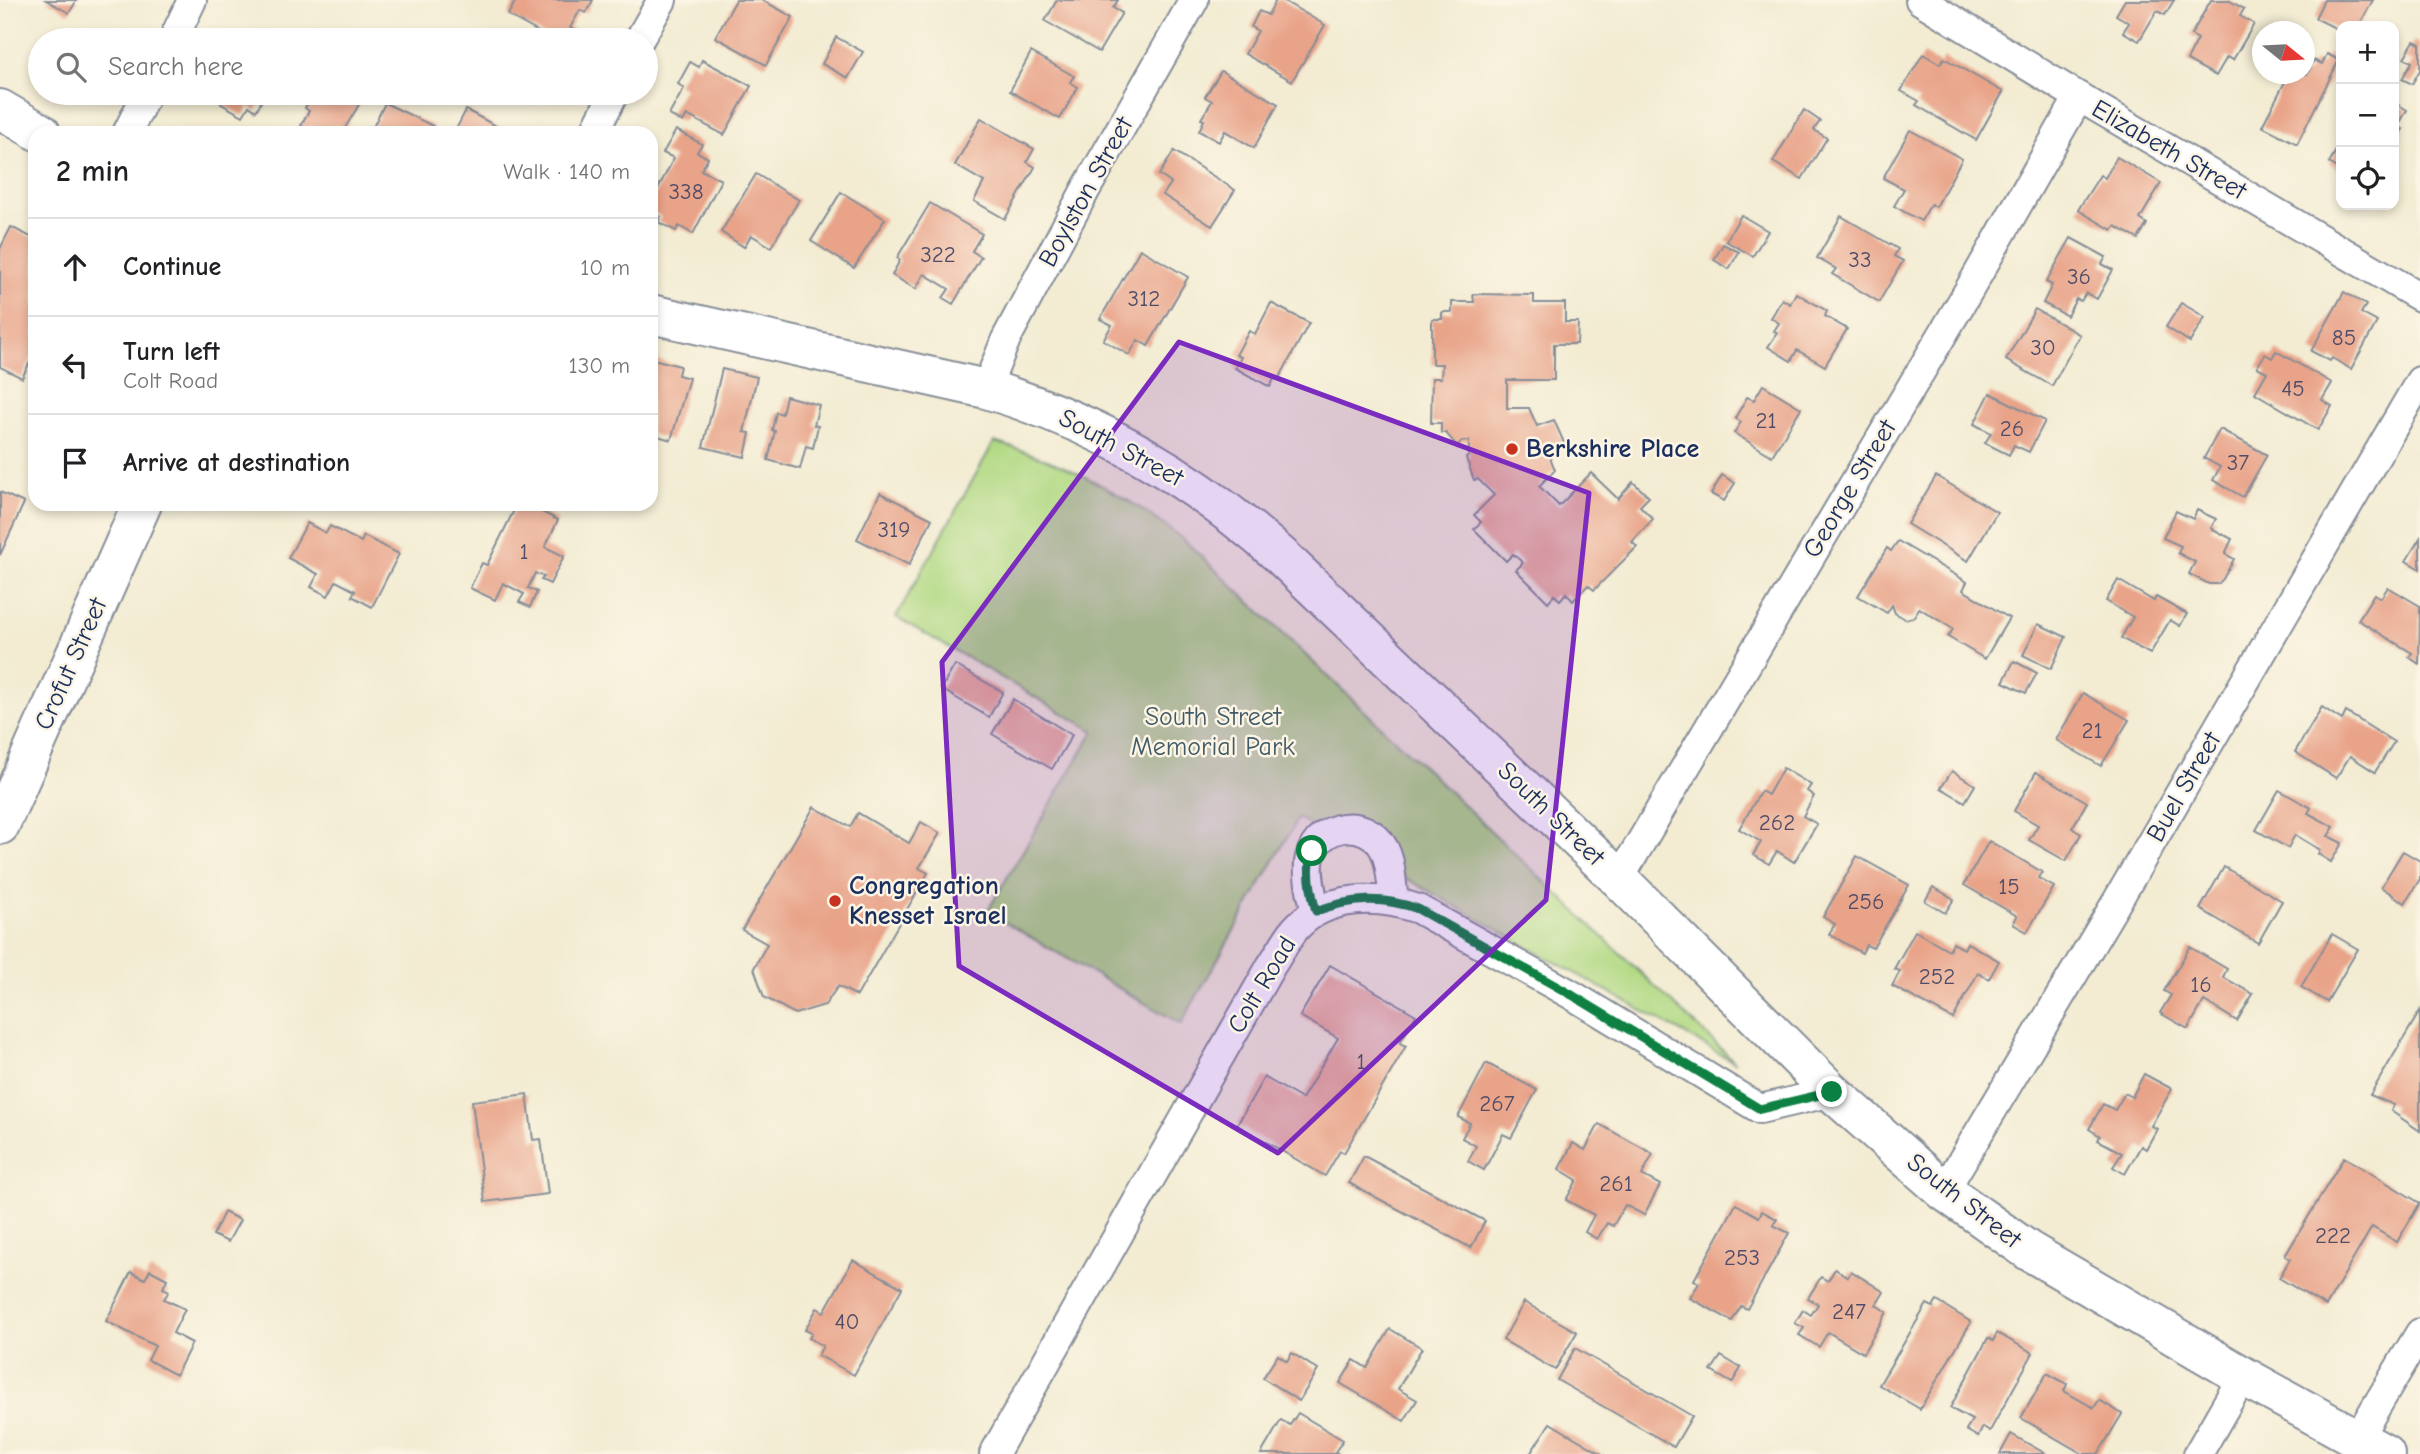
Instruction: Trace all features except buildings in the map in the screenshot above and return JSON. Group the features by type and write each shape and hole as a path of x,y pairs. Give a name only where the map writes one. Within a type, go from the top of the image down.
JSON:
{"main road":[{"path":"0,109 29,126"},
{"name":"South Street","path":"658,316 986,388 1050,410 1109,436 1165,467 1240,521 1289,564 1619,879 1832,1092 1944,1191 2029,1251 2243,1376 2371,1446"},
{"name":"Crofut Street","path":"0,825 139,511"}],"street":[{"path":"179,28 192,0"},
{"path":"646,28 662,0"},
{"name":"Boylston Street","path":"986,388 1012,328 1086,190 1194,0"},
{"name":"Elizabeth Street","path":"1920,0 2079,97 2420,297"},
{"name":"George Street","path":"1619,879 1969,290 2079,97"},
{"path":"130,126 141,105"},
{"path":"598,126 608,105"},
{"name":"Buel Street","path":"1944,1191 2116,903 2420,381"},
{"path":"1316,911 1309,863 1312,851 1322,837 1335,829 1345,827 1368,832 1383,846 1387,855 1394,900"},
{"name":"Colt Road","path":"994,1454 1271,966 1295,929 1316,911 1347,902 1394,900 1418,909 1472,938 1760,1109 1832,1092"},
{"path":"2371,1446 2420,1333"},
{"path":"2198,1454 2243,1376"}],"highlighted area":[{"path":"1179,342 1589,493 1546,900 1278,1153 959,966 942,662"}],"green space":[{"name":"South Street Memorial Park","path":"994,442 1045,459 1094,481 1140,508 1184,540 1736,1063 1298,818 1181,1024 987,912 1094,731 896,617"}],"place":[{"name":"Berkshire Place","path":"1512,449"},
{"name":"Congregation Knesset Israel","path":"835,901"}],"route":[{"path":"1312,851 1309,863 1316,911 1347,902 1377,900 1394,900 1418,909 1572,995 1760,1109 1832,1092"}]}
